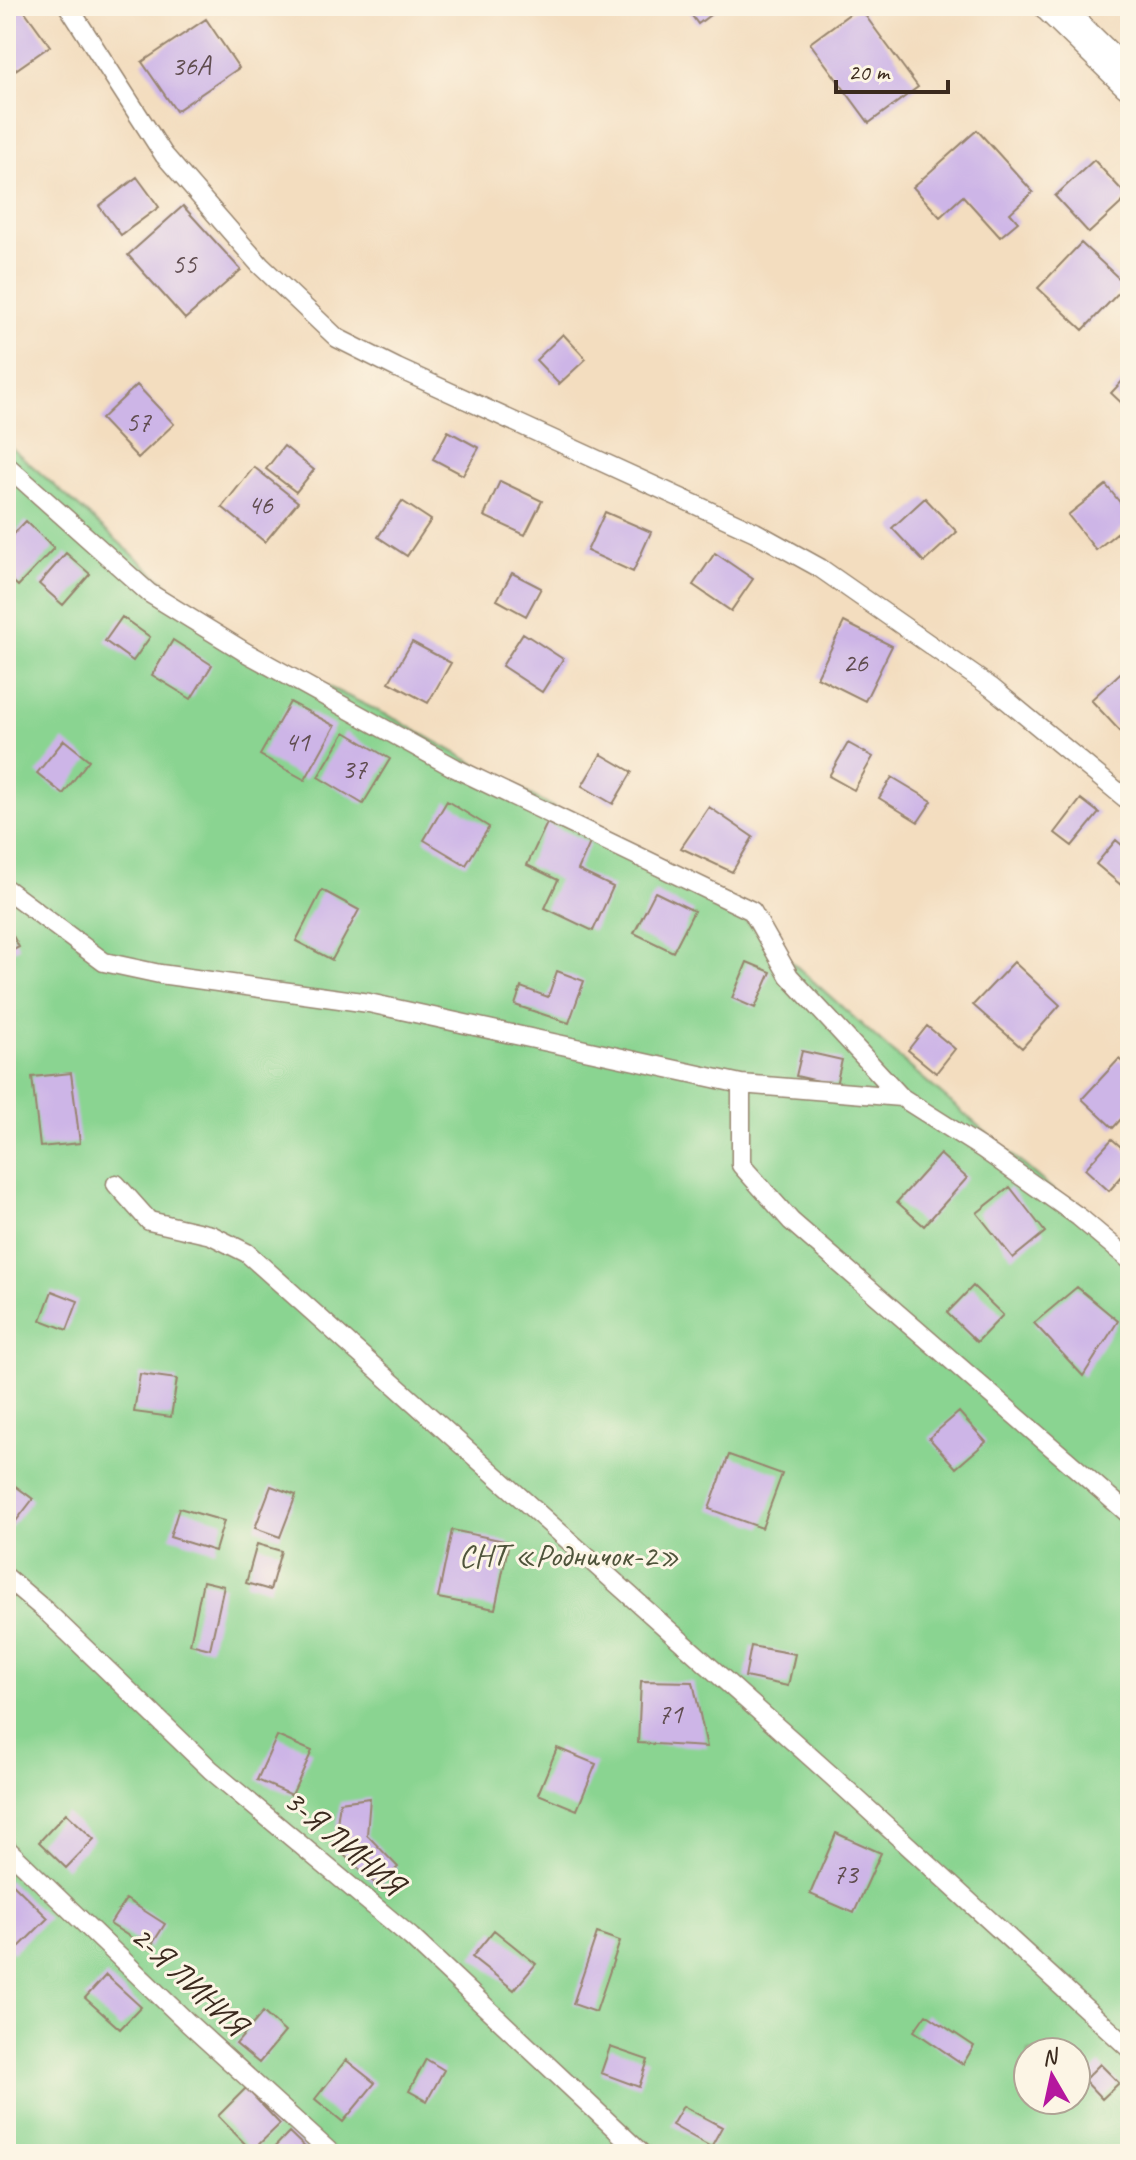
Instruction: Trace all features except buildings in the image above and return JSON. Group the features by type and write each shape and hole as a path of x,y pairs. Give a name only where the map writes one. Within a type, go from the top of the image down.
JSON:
{"street":[{"path":"1052,6 1130,82"}],"lane":[{"path":"68,6 164,155 260,265 337,338 755,532 820,568 992,688 1130,802"},
{"path":"6,465 149,593 245,652 455,768 752,911 789,976 901,1097 983,1149 1079,1217 1130,1260"},
{"path":"6,889 104,962 160,974 369,1003 741,1084 901,1097"},
{"path":"741,1084 741,1165 791,1221 1130,1515"},
{"path":"116,1184 149,1221 211,1235 247,1253 833,1777 1130,2049"},
{"name":"3-Я ЛИНИЯ","path":"6,1577 47,1612 211,1770 411,1937 642,2154"},
{"name":"2-Я ЛИНИЯ","path":"6,1848 188,2023 332,2154"}],"green space":[{"name":"СНТ «Родничок-2»","path":"6,443 229,639 397,720 730,907 898,1057 1130,1256 1130,2154 6,2154"}]}
